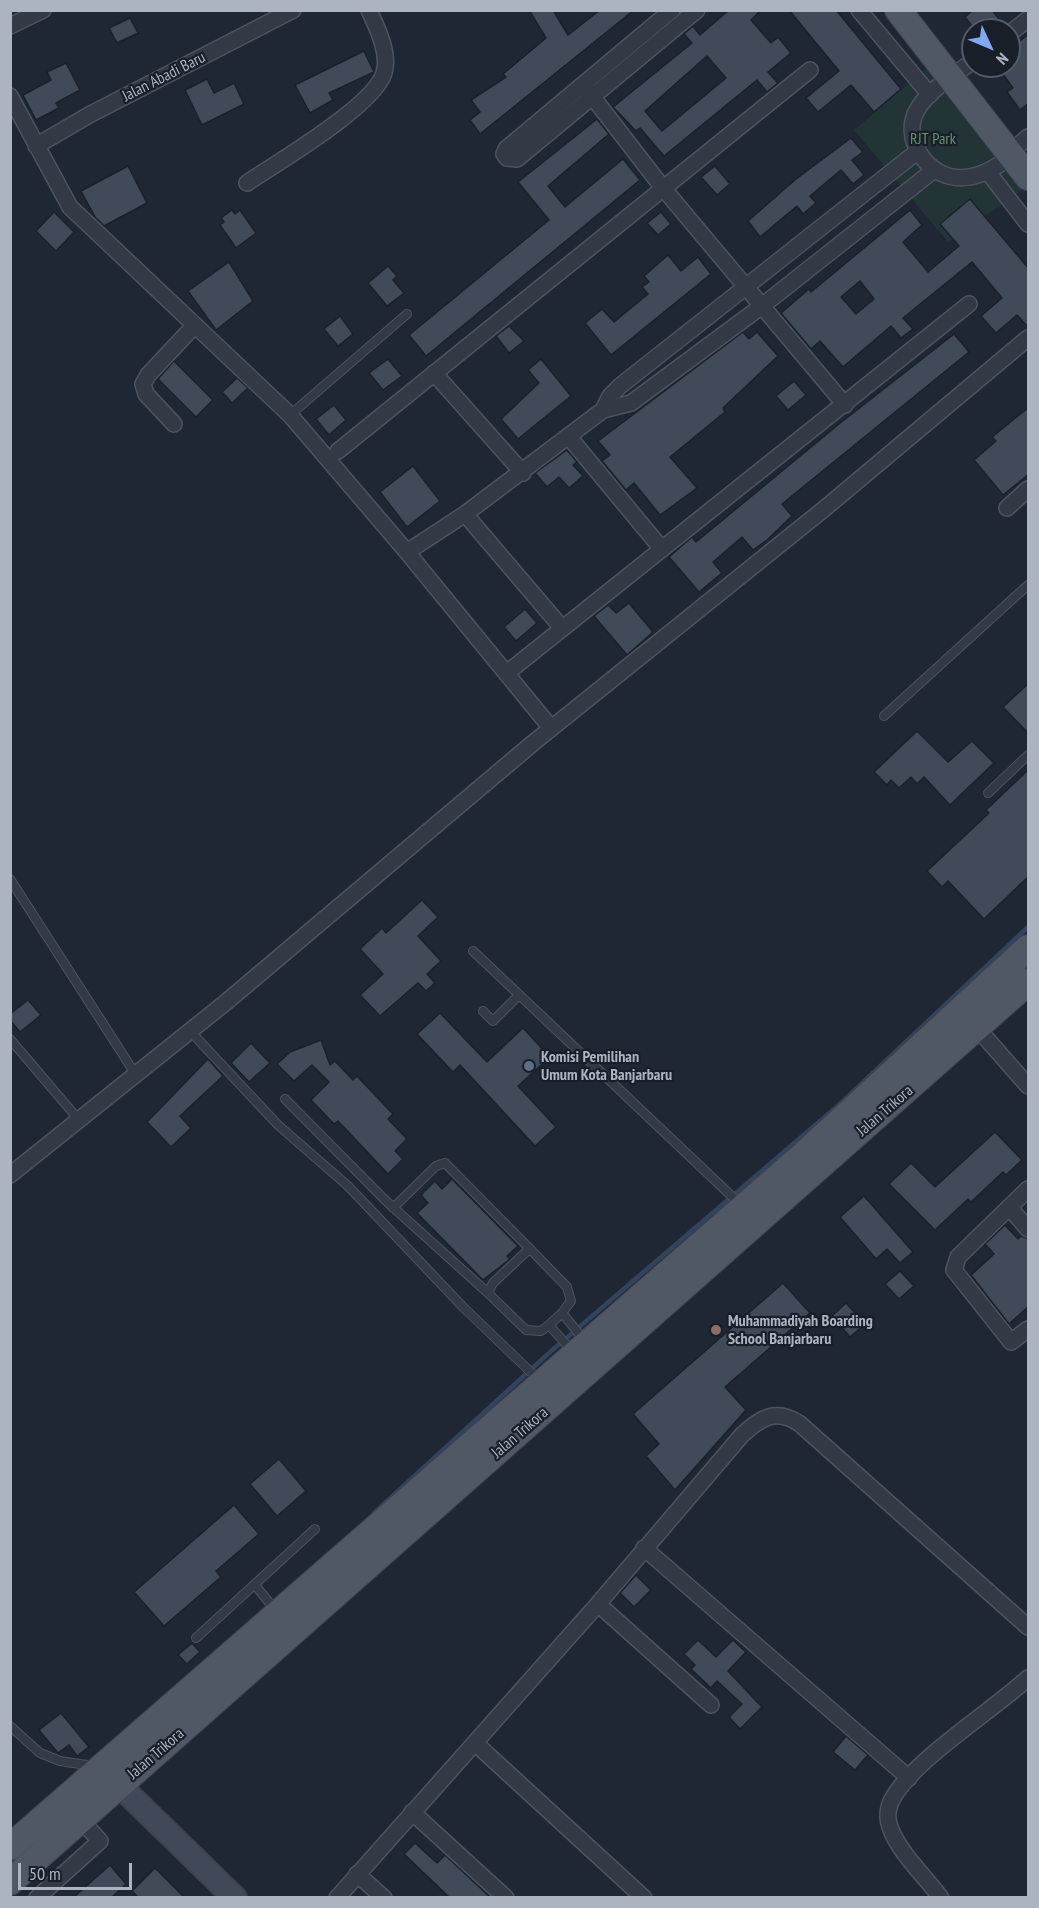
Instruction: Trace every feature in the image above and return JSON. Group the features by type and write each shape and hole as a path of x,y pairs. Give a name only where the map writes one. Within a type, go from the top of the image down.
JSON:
{"main road":[{"path":"898,10 961,69"},
{"path":"917,10 961,69"},
{"path":"968,78 1022,148 1029,177"},
{"name":"Jalan Trikora","path":"10,1882 82,1821 479,1453 542,1383 738,1202 1029,948"},
{"name":"Jalan Trikora","path":"10,1847 279,1615 479,1453 978,1029 1029,982"},
{"path":"120,1786 235,1898"}],"street":[{"path":"10,26 43,10"},
{"name":"Jalan Abadi Baru","path":"36,146 89,115 293,10"},
{"path":"247,183 356,109 384,74 384,51 369,10"},
{"path":"672,10 506,149 505,155 509,160 517,159 593,99 697,10"},
{"path":"859,10 930,95"},
{"path":"338,451 810,70"},
{"path":"961,71 930,95 916,112 912,123 913,138 918,151 934,170 952,177 988,172 1022,148"},
{"path":"583,85 663,188 845,405"},
{"path":"10,96 70,207 290,415 508,672 551,728"},
{"path":"603,410 610,396 620,386 918,151"},
{"path":"407,552 523,473 603,410 631,403 762,306 934,170"},
{"path":"988,172 1029,224"},
{"path":"508,672 969,304"},
{"path":"174,424 146,394 143,384 148,375 195,325"},
{"path":"10,1175 191,1032 551,728 824,509 1029,338"},
{"path":"434,373 523,473"},
{"path":"569,437 661,548"},
{"path":"1007,508 1029,489"},
{"path":"465,514 562,628"},
{"path":"978,1029 1029,1086"},
{"path":"1029,1189 958,1257 954,1270 1011,1342 1029,1329"},
{"path":"1009,1207 1029,1229"},
{"path":"337,1898 598,1604 747,1430 763,1418 781,1414 800,1424 1029,1627"},
{"path":"644,1548 909,1778"},
{"path":"598,1604 711,1705"},
{"path":"941,1898 897,1842 890,1828 889,1807 894,1796 909,1778 935,1754 1029,1678"},
{"path":"475,1743 644,1898"},
{"path":"412,1812 506,1898"},
{"path":"37,1898 100,1841 82,1821"},
{"path":"357,1874 384,1898"}],"lane":[{"path":"290,415 407,314"},
{"path":"884,716 1029,585"},
{"path":"988,793 1029,755"},
{"path":"10,879 136,1075"},
{"path":"473,951 738,1202"},
{"path":"483,1011 494,1021 519,996"},
{"path":"191,1032 278,1125 348,1186 463,1307 542,1383"},
{"path":"10,1039 79,1120"},
{"path":"285,1099 393,1208 526,1330 541,1331 562,1313 571,1301 567,1287 445,1163 436,1166 393,1208"},
{"path":"488,1293 494,1283 531,1250"},
{"path":"562,1313 580,1348"},
{"path":"549,1325 580,1348"},
{"path":"196,1638 315,1529"},
{"path":"255,1585 279,1615"},
{"path":"10,1726 40,1753 60,1761 100,1768"}],"green space":[{"name":"RJT Park","path":"940,57 1028,186 948,242 854,130"}],"building":[{"path":"529,10 553,10 568,35 600,10 634,10 480,134 470,120 480,112 471,100 506,77 503,74 546,38"},
{"path":"729,10 761,10 751,20 771,43 778,37 791,53 768,72 778,83 767,92 757,80 664,156 640,128 636,131 613,107 692,43 684,34 693,26 700,35","holes":["707,56 726,78 662,131 645,111"]},
{"path":"789,10 836,10 901,89 874,112 851,85 818,112 806,98 839,71"},
{"path":"973,10 992,10 998,18 966,18"},
{"path":"130,18 138,33 117,43 109,28"},
{"path":"1029,34 1029,103 1020,110 1007,92 1013,88 1006,78 1021,78 1021,40"},
{"path":"364,51 374,72 329,93 333,100 310,113 295,85"},
{"path":"66,63 80,90 56,103 59,108 36,120 23,95 51,80 47,72"},
{"path":"207,79 214,93 234,83 244,104 202,125 185,90"},
{"path":"597,119 609,134 548,186 565,207 623,159 640,180 426,356 409,335 549,220 518,182"},
{"path":"851,138 863,152 852,160 864,175 853,184 841,170 810,196 816,203 803,214 797,206 760,237 748,221 796,179"},
{"path":"128,166 147,203 104,226 95,217 81,191"},
{"path":"715,166 730,184 717,195 701,177"},
{"path":"970,199 1029,269 1029,328 1017,315 996,333 981,316 1002,298 972,262 903,318 913,329 901,338 891,326 843,367 820,341 811,349 781,313 809,289 811,292 910,210 922,225 903,242 928,272 959,246 940,224","holes":["860,281 874,299 856,314 841,297"]},
{"path":"232,210 235,214 240,210 256,233 236,248 220,225 224,222 221,218"},
{"path":"54,212 74,232 56,251 36,231"},
{"path":"661,212 671,224 658,235 647,223"},
{"path":"668,255 681,271 698,257 711,274 611,355 585,323 602,309 614,322 648,294 642,287 649,282 644,276"},
{"path":"229,262 253,301 216,330 188,291"},
{"path":"388,266 397,276 393,280 404,293 387,306 368,283"},
{"path":"340,316 353,334 338,346 324,329"},
{"path":"509,326 524,341 509,353 496,336"},
{"path":"743,332 749,339 757,332 778,356 723,408 725,412 670,457 697,488 660,515 634,483 626,490 602,461 610,455 598,441"},
{"path":"954,334 969,352 782,504 792,516 767,540 753,550 742,537 713,562 722,573 699,592 669,557 692,537 696,542 839,424"},
{"path":"388,359 402,376 383,390 369,373"},
{"path":"541,359 571,396 518,439 501,419 539,383 528,370"},
{"path":"174,361 213,400 196,417 158,379"},
{"path":"237,378 248,388 232,403 222,392"},
{"path":"794,381 806,395 788,410 776,396"},
{"path":"334,405 346,420 329,435 316,419"},
{"path":"1029,407 1029,474 1003,495 974,460 996,441 992,437"},
{"path":"567,450 577,462 573,465 583,476 569,488 559,477 547,487 535,473"},
{"path":"413,466 440,501 407,527 380,492"},
{"path":"629,603 653,632 627,655 594,616 608,605 616,613"},
{"path":"525,609 537,623 516,641 504,627"},
{"path":"1029,683 1029,734 1003,707"},
{"path":"917,731 948,762 972,741 994,763 950,805 924,777 917,784 911,777 899,788 891,780 887,785 874,772"},
{"path":"1029,769 1029,876 984,919 948,881 942,887 927,871 989,813 986,810"},
{"path":"422,900 438,917 418,936 441,961 427,974 435,983 426,991 418,983 380,1016 360,995 383,974 360,949 382,928 386,933"},
{"path":"28,1000 41,1015 20,1032 10,1020 10,1014"},
{"path":"440,1013 487,1062 523,1028 550,1057 518,1086 556,1127 535,1146 460,1065 453,1072 417,1034"},
{"path":"321,1040 330,1065 335,1061 353,1080 357,1076 393,1114 388,1119 407,1139 395,1151 403,1159 388,1174 338,1121 334,1124 311,1100 329,1082 312,1065 294,1081 277,1064 290,1052"},
{"path":"251,1043 270,1063 249,1082 231,1063"},
{"path":"208,1059 223,1076 180,1116 191,1128 171,1147 147,1122"},
{"path":"995,1132 1022,1160 1006,1175 1003,1172 971,1202 968,1199 935,1230 889,1184 911,1163 935,1187"},
{"path":"452,1179 518,1246 507,1256 510,1259 483,1280 417,1213 428,1203 421,1195 435,1181 442,1189"},
{"path":"864,1196 913,1252 900,1263 887,1249 876,1259 840,1217"},
{"path":"1005,1225 1018,1239 1021,1236 1029,1239 1029,1306 1009,1324 971,1275 994,1254 985,1244"},
{"path":"900,1271 914,1286 899,1299 885,1284"},
{"path":"783,1283 810,1313 725,1387 746,1410 675,1490 646,1456 659,1444 633,1414"},
{"path":"846,1303 865,1324 850,1337 832,1316"},
{"path":"279,1459 306,1491 277,1516 250,1484"},
{"path":"234,1505 259,1534 216,1571 221,1577 164,1626 134,1592"},
{"path":"636,1575 651,1590 634,1607 620,1593"},
{"path":"698,1640 716,1657 733,1640 746,1652 728,1671 762,1707 740,1729 729,1717 742,1704 717,1681 711,1688 691,1669 695,1665 684,1654"},
{"path":"192,1643 200,1652 187,1664 178,1655"},
{"path":"61,1713 89,1747 77,1756 69,1745 58,1753 39,1730"},
{"path":"846,1736 868,1755 855,1770 833,1752"},
{"path":"415,1843 437,1863 445,1855 491,1898 450,1898 404,1854"},
{"path":"110,1865 126,1884 111,1898 73,1898"},
{"path":"155,1868 185,1898 139,1898 132,1891"}],"waterway":[{"path":"374,1513 549,1353 841,1103 1028,927"}],"place":[{"name":"Komisi Pemilihan Umum Kota Banjarbaru","path":"529,1066"},
{"name":"Muhammadiyah Boarding School Banjarbaru","path":"716,1330"}]}
